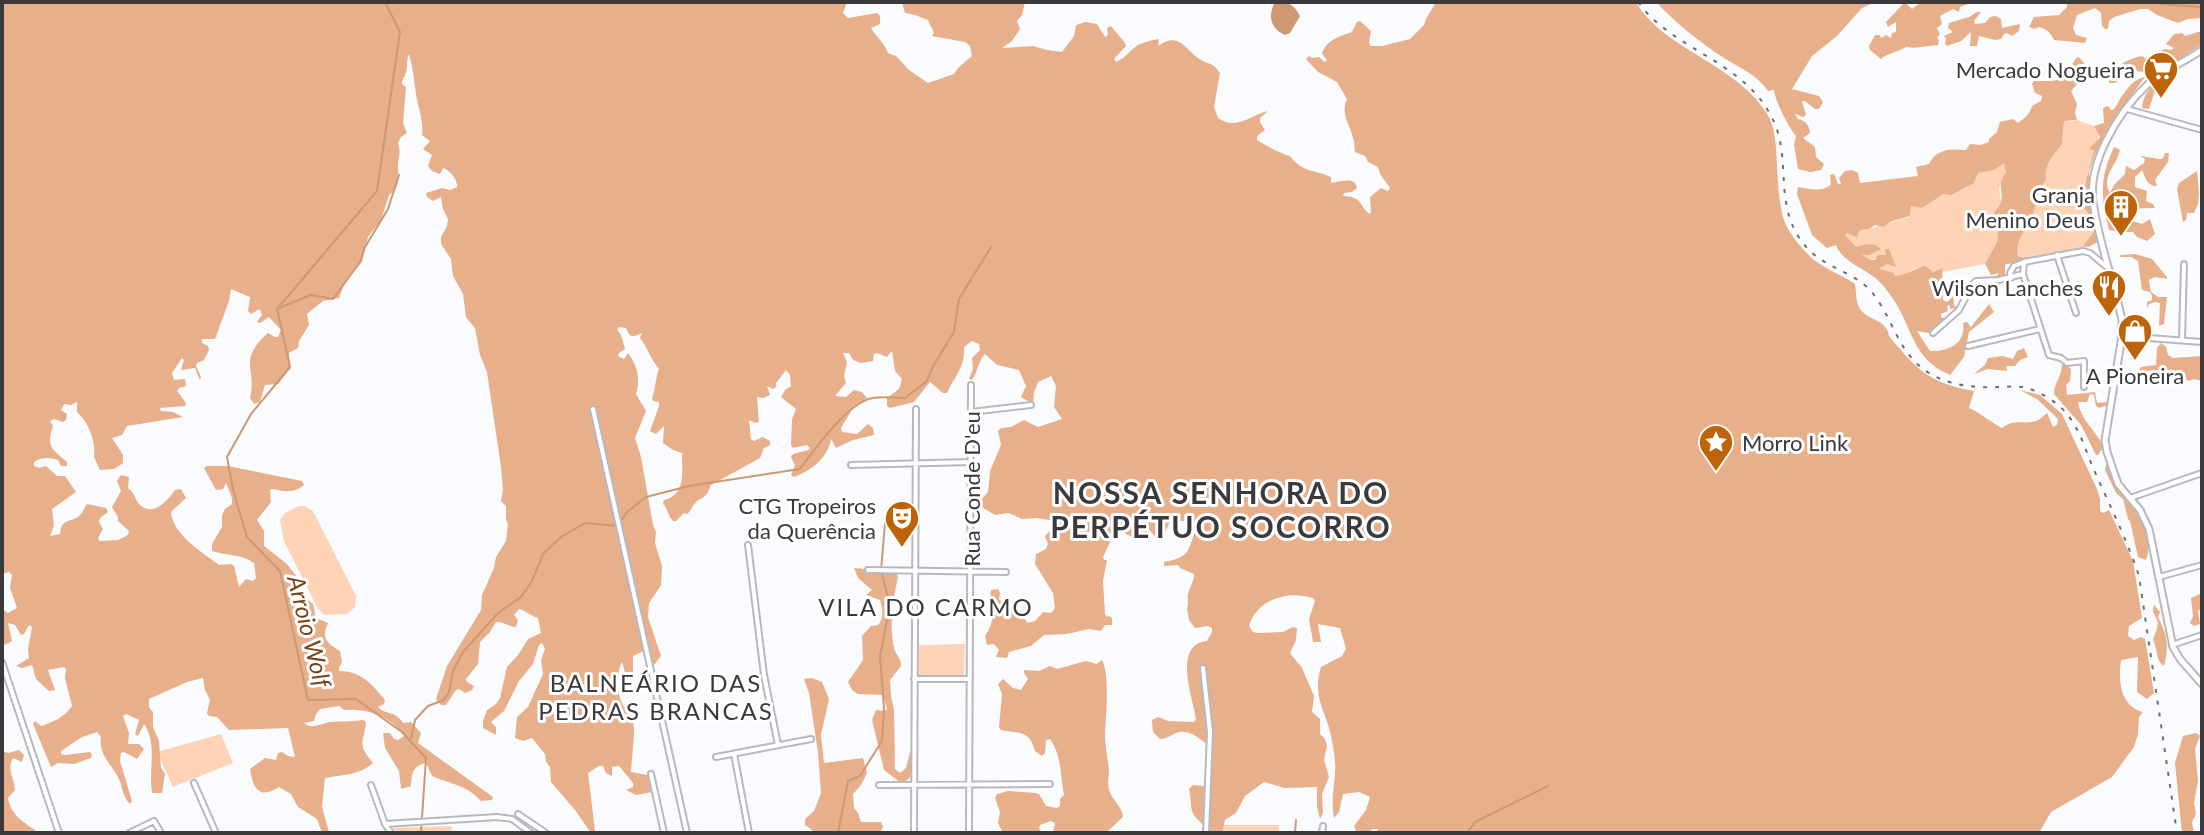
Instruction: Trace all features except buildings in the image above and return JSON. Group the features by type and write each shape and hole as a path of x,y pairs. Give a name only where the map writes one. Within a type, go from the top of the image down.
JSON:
{"street":[{"path":"2202,50 2147,85 2106,141 2094,167 2092,181 2093,202 2122,320 2105,440 2107,452 2118,484 2140,510 2149,529 2172,645 2202,684"},
{"path":"2127,109 2202,130"},
{"path":"2011,278 2014,266 2024,262 2088,251 2110,270"},
{"path":"2057,255 2076,313"},
{"path":"2024,262 2023,274 2050,356 2067,363 2084,361 2084,387"},
{"path":"2182,340 2184,264"},
{"path":"1933,333 1959,310 1976,281 2023,274"},
{"path":"1968,346 2040,329"},
{"path":"2122,336 2202,342"},
{"name":"Rua Conde D'eu","path":"969,833 971,385"},
{"path":"971,412 1031,405"},
{"path":"593,409 687,833"},
{"path":"914,833 916,409"},
{"path":"851,465 971,462"},
{"path":"2130,498 2202,473"},
{"path":"748,545 764,675 778,745"},
{"path":"2159,577 2202,565"},
{"path":"868,570 1006,572"},
{"path":"2172,645 2202,635"},
{"path":"2,662 59,833"},
{"path":"1203,668 1210,732 1206,833"},
{"path":"914,679 970,679"},
{"path":"716,757 811,739"},
{"path":"734,754 749,833"},
{"path":"651,774 664,833"},
{"path":"194,783 216,833"},
{"path":"879,785 1050,784"},
{"path":"371,785 391,833"},
{"path":"518,814 535,831"},
{"path":"385,824 497,817 512,819 546,833"},
{"path":"129,833 154,821 161,833"},
{"path":"1322,833 1323,826"}],"shaded area":[{"path":"2,2 847,2 843,13 848,18 877,13 880,16 880,24 871,28 888,53 928,83 954,74 972,56 970,46 965,42 932,36 934,33 928,20 905,13 902,2 1025,2 1017,21 1020,29 1012,41 1002,48 1033,46 1062,52 1074,36 1076,25 1086,22 1097,24 1105,37 1108,35 1107,28 1111,26 1125,43 1126,46 1114,59 1116,62 1146,42 1159,39 1158,46 1176,41 1220,73 1214,107 1218,118 1237,123 1268,111 1260,118 1265,130 1257,136 1257,140 1290,156 1304,168 1331,177 1331,183 1353,182 1357,188 1343,196 1356,199 1371,214 1370,197 1381,188 1388,191 1390,188 1378,167 1355,152 1345,114 1347,99 1337,82 1318,72 1306,59 1309,56 1319,57 1325,62 1327,60 1322,54 1327,45 1352,32 1360,21 1371,31 1371,46 1410,39 1424,25 1436,2 1636,2 1663,32 1736,81 1766,112 1774,131 1780,204 1788,229 1813,259 1855,284 1861,310 1884,326 1916,366 1946,384 1974,391 1969,408 2002,428 2011,423 2036,421 2047,413 2053,427 2057,425 2058,419 2037,399 2020,390 2040,395 2062,414 2097,489 2100,511 2109,510 2133,561 2142,618 2129,626 2128,636 2134,640 2145,639 2154,693 2147,699 2137,692 2138,657 2121,660 2122,692 2129,704 2143,712 2139,717 2134,747 2112,777 2051,812 2039,833 1377,833 1378,829 1372,829 1369,833 1357,833 1354,826 1366,810 1370,797 1359,792 1343,794 1339,812 1334,818 1335,757 1318,688 1321,667 1342,656 1346,649 1340,628 1318,624 1321,642 1313,642 1309,619 1315,601 1303,596 1284,596 1259,609 1249,626 1257,633 1297,628 1290,653 1302,668 1314,696 1312,712 1320,719 1320,734 1327,746 1324,760 1329,777 1322,794 1323,813 1320,819 1317,787 1285,788 1264,782 1245,796 1236,813 1225,820 1222,833 1201,833 1204,825 1193,813 1189,789 1193,785 1207,785 1211,747 1184,732 1160,739 1153,732 1152,720 1158,717 1168,721 1194,722 1187,662 1196,644 1207,641 1212,632 1208,626 1195,628 1189,620 1188,596 1194,574 1178,565 1164,566 1164,562 1183,556 1188,549 1195,532 1186,521 1170,521 1163,538 1156,538 1147,527 1146,537 1135,538 1122,532 1111,540 1103,557 1107,560 1103,581 1105,614 1112,618 1112,625 1105,625 1101,631 1089,629 1044,635 1031,646 1009,652 1007,658 996,657 999,650 994,644 987,645 985,636 992,617 991,590 998,589 999,599 1006,608 1021,610 1027,623 1035,621 1043,612 1051,613 1055,608 1053,593 1035,564 1036,554 1046,549 1045,536 1055,521 1022,519 1009,513 995,515 983,508 980,501 988,492 990,471 1001,445 998,431 1001,428 1024,420 1038,427 1062,419 1054,407 1056,386 1051,376 1038,382 1033,404 1021,397 1026,386 1019,370 997,365 985,354 972,380 969,379 973,369 972,358 980,350 979,344 972,341 964,347 961,366 947,393 930,382 914,402 890,408 887,398 899,389 902,379 895,371 892,351 887,357 877,353 873,361 861,363 853,360 849,353 843,353 847,362 846,383 835,396 846,397 854,390 862,392 867,398 854,406 841,428 842,432 857,434 868,424 873,428 874,435 836,448 831,439 818,462 794,477 791,475 795,465 791,457 810,448 807,445 793,448 791,445 792,419 796,409 781,397 791,386 786,370 776,387 767,386 770,395 757,397 759,422 749,420 751,439 754,441 763,437 770,441 770,445 764,448 760,458 711,485 687,514 673,521 663,503 679,488 682,453 663,443 664,426 656,434 650,431 659,406 659,402 652,398 659,369 640,338 642,333 632,336 626,328 619,327 617,330 625,349 618,356 624,359 628,353 634,362 638,378 636,394 646,411 635,438 662,566 661,585 649,603 648,617 661,656 650,670 646,650 633,656 633,683 627,679 622,662 618,677 621,701 633,715 631,772 648,775 652,792 636,795 626,790 633,787 633,783 619,766 612,767 612,776 606,773 603,766 588,773 595,831 591,833 551,782 545,754 532,738 523,741 515,738 517,717 528,707 543,674 541,660 545,649 542,643 504,711 491,722 496,727 496,735 483,728 487,710 500,698 507,667 528,639 541,633 538,618 519,609 514,615 518,620 516,627 496,622 480,642 478,664 466,679 474,686 472,690 465,693 456,690 446,705 441,705 436,699 447,666 481,610 482,595 496,557 506,541 508,524 506,506 501,501 501,467 487,372 475,328 466,317 463,294 453,276 451,259 441,244 448,219 441,197 433,201 426,193 442,188 450,190 457,184 446,169 443,168 440,174 428,166 432,155 423,149 430,141 422,135 409,54 402,84 406,87 403,123 407,133 398,143 397,185 389,195 381,220 368,237 362,262 345,282 339,298 323,301 307,314 309,325 298,348 289,353 290,369 278,384 265,385 260,402 254,404 250,398 253,351 268,333 278,337 281,330 269,317 257,322 262,315 260,309 251,314 248,311 250,297 231,289 215,339 202,339 209,350 204,360 196,366 200,380 195,368 181,370 182,358 172,373 174,380 185,379 186,386 177,391 185,406 160,408 161,411 183,417 127,426 122,435 112,438 123,455 123,463 114,469 100,470 94,457 91,433 77,412 77,402 64,404 61,410 67,414 66,420 50,421 53,426 50,443 67,466 61,466 58,460 43,458 34,462 34,466 46,466 57,476 65,476 76,492 52,509 54,526 50,536 60,534 65,522 77,518 87,504 106,508 108,512 100,518 103,529 99,541 118,540 128,535 129,531 118,521 112,507 121,491 117,481 121,475 129,477 128,488 145,508 160,506 175,490 181,489 186,498 171,512 177,528 189,542 219,565 234,566 239,587 246,579 253,581 256,578 254,563 212,551 212,544 222,527 222,515 232,504 232,498 226,483 223,489 216,490 204,468 228,466 302,481 304,485 293,491 270,490 271,502 257,520 264,531 264,546 287,564 300,581 304,596 313,604 316,618 328,623 325,637 340,651 342,662 339,671 354,673 371,684 385,700 378,707 397,716 403,723 411,722 421,733 418,743 493,797 492,800 481,801 464,788 432,776 426,763 415,768 411,786 401,789 399,771 385,748 383,733 390,733 398,740 404,736 399,729 385,718 370,712 344,710 339,706 320,709 314,721 304,723 312,726 330,722 366,722 363,747 373,763 357,772 325,778 322,807 329,832 322,833 317,819 298,807 291,794 279,787 262,792 253,782 250,769 265,758 276,760 278,753 282,752 295,757 288,728 229,730 217,717 207,713 210,700 203,678 149,699 153,727 159,741 161,768 165,774 162,793 152,793 151,740 144,724 138,736 135,734 139,720 126,714 123,716 129,733 128,744 139,744 144,749 137,759 121,753 120,761 132,801 130,804 104,754 97,732 82,737 61,751 65,755 90,752 91,758 51,767 33,724 35,721 41,726 54,721 72,706 66,670 64,667 48,670 55,690 49,691 36,679 32,665 16,666 29,658 32,627 29,625 21,635 15,625 8,623 12,641 5,645 2,639 2,609 8,613 17,608 10,588 12,575 9,572 2,574"},
{"path":"1275,2 1290,4 1300,16 1290,33 1285,35 1272,22 1271,12"},
{"path":"1656,2 1875,2 1862,8 1837,36 1812,56 1792,89 1819,96 1823,102 1819,109 1815,109 1802,101 1806,115 1795,114 1808,126 1810,133 1803,138 1815,147 1816,157 1824,164 1821,170 1810,172 1798,169 1794,145 1796,136 1774,90 1768,91 1753,75 1704,44"},
{"path":"1921,2 1973,2 1960,7 1959,12 1953,9 1940,16 1942,24 1937,28 1940,34 1938,45 1906,47 1881,59 1870,50 1875,35 1891,38 1892,33 1896,32 1896,22 1888,27 1886,22 1903,4 1912,9"},
{"path":"2067,2 2202,2 2202,18 2178,23 2148,9 2140,9 2114,17 2105,29 2101,13 2095,8 2077,15 2073,28 2076,35 2087,38 2085,43 2054,40 2045,29 2029,27 2034,17 2059,15 2067,7"},
{"path":"1981,12 1975,24 1985,23 1996,16 2001,19 2002,28 2020,24 2019,31 2012,36 2004,34 2001,39 1995,40 1979,36 1977,46 1970,46 1971,32 1961,41 1947,46 1944,36 1953,32 1948,28 1949,23"},
{"path":"2202,32 2201,45 2162,70 2161,51 2174,48 2166,44 2174,34 2182,33 2185,36"},
{"path":"2142,56 2151,62 2151,72 2132,71 2115,83 2109,83 2113,72 2121,65"},
{"path":"2077,57 2086,66 2085,75 2071,91 2077,104 2077,120 2064,121 2062,144 2048,164 2046,180 2019,241 2018,257 2028,258 2005,265 2005,277 1994,279 1999,273 1991,275 1985,264 1997,242 1999,220 1994,213 2001,202 2001,185 2006,173 2004,163 1994,170 1978,173 1974,183 1951,195 1944,194 1922,208 1911,206 1907,217 1884,227 1875,225 1860,230 1859,238 1845,235 1856,247 1872,244 1881,249 1862,255 1871,260 1878,255 1886,255 1885,249 1889,249 1896,267 1887,264 1879,269 1895,276 1925,266 1933,272 1942,268 1943,300 1947,302 1953,296 1957,308 1947,306 1948,311 1941,314 1946,319 1929,333 1917,331 1930,351 1955,345 1962,336 1963,323 1967,322 1971,327 1989,304 1994,312 1969,332 1964,357 1950,375 1927,360 1920,351 1898,307 1879,281 1847,260 1836,245 1827,248 1812,235 1797,194 1798,187 1823,189 1831,185 1830,175 1834,174 1838,184 1841,184 1839,178 1845,171 1852,170 1858,173 1860,183 1918,176 1916,167 1929,164 1940,152 1966,150 1970,144 1989,142 2000,122 2021,121 2032,106 2041,101 2042,96 2035,93 2034,81 2061,78"},
{"path":"2171,75 2174,79 2171,85 2155,91 2149,109 2142,108 2151,87"},
{"path":"2145,77 2095,154 2089,172 2089,192 2098,242 2083,246 2095,231 2084,208 2087,204 2085,185 2094,150 2089,149 2100,137 2094,126 2104,123 2103,108 2108,106 2114,109 2130,85"},
{"path":"2064,121 2094,126 2099,133 2085,185 2087,204 2096,231 2083,246 2088,247 2028,258 2018,257 2019,240 2046,180 2049,160 2062,144"},
{"path":"2114,147 2120,150 2108,177 2110,193 2125,174 2126,166 2134,170 2144,163 2145,159 2140,156 2160,159 2169,153 2168,162 2155,180 2157,186 2149,183 2142,170 2135,177 2135,187 2147,191 2146,201 2155,208 2119,209 2115,204 2110,208 2117,227 2123,228 2127,219 2142,224 2150,219 2155,234 2147,241 2133,232 2109,230 2103,188"},
{"path":"2004,162 2006,173 1999,188 2001,202 1997,242 1985,264 1942,272 1941,268 1933,272 1915,268 1905,274 1893,275 1878,269 1887,264 1895,266 1886,255 1871,260 1860,254 1844,235 1857,236 1860,230 1907,218 1911,205 1922,208 1978,173 1994,170"},
{"path":"2197,171 2198,204 2194,213 2187,213 2183,222 2177,189 2179,183"},
{"path":"2135,254 2152,259 2167,277 2149,280 2151,292 2158,297 2167,297 2164,324 2159,326 2160,303 2149,304 2147,308 2152,296 2150,292 2142,290 2138,261 2131,257 2119,257"},
{"path":"2161,343 2173,358 2202,356 2202,381 2188,381 2180,373 2171,379 2150,370 2149,378 2142,380 2139,370 2156,365 2157,348"},
{"path":"2024,348 2028,357 2015,366 2006,366 2007,371 1988,369 1974,374 1988,358 2003,356 2013,359 2017,351"},
{"path":"2062,364 2071,369 2070,381 2066,385 2067,395 2095,392 2097,403 2107,402 2111,391 2108,405 2099,408 2096,406 2094,395 2090,394 2087,402 2078,402 2105,449 2114,481 2141,518 2148,540 2146,560 2138,557 2123,499 2116,493 2105,470 2107,462 2104,452 2101,450 2096,455 2081,425 2054,394"},
{"path":"299,506 313,511 356,596 355,607 347,614 324,615 317,607 284,541 280,520 285,513"},
{"path":"854,568 888,571 898,577 892,630 894,648 901,666 890,680 895,769 900,773 906,768 910,752 913,762 909,779 901,783 884,770 872,720 876,710 887,709 883,695 858,694 848,682 863,660 862,636 871,626 878,625 882,613 880,600 866,595 872,590 858,578"},
{"path":"2202,593 2202,608 2198,611 2200,624 2194,626 2190,623 2193,616 2191,598"},
{"path":"2154,605 2160,612 2158,617 2167,642 2164,666 2159,661 2153,640 2158,625"},
{"path":"965,644 964,676 919,676 919,645"},
{"path":"1102,660 1107,685 1105,734 1108,788 1123,817 1106,833 1053,833 1055,823 1051,821 1040,825 1042,833 1003,833 998,823 997,794 1008,791 1035,793 1039,794 1046,806 1057,808 1064,795 1059,759 1050,739 1046,740 1042,756 1035,751 1027,736 999,727 1002,694 998,684 1003,679 1013,688 1021,690 1028,679 1024,670 1039,671 1050,666 1057,669 1086,661 1097,664"},
{"path":"804,679 822,682 829,699 821,735 824,763 863,758 867,773 853,794 854,808 861,822 881,822 883,827 880,833 812,833 805,825 805,819 814,811 821,793 818,753"},
{"path":"2196,733 2200,736 2195,749 2198,781 2194,803 2196,814 2192,822 2194,833 2182,833 2175,763 2183,736"},
{"path":"221,734 233,763 173,787 157,752"},
{"path":"19,750 24,755 22,762 13,758 11,762 15,790 8,798 9,804 14,813 36,833 2,833 2,751"},
{"path":"1221,825 1279,825 1279,833 1220,833"},
{"path":"451,826 453,833 397,833 393,828"}],"waterway":[{"name":"Arroio Wolf","path":"385,2 400,32 377,191 277,309 290,367 251,414 227,457 247,537 280,571 308,700 356,699 402,732 426,758 421,833"},
{"path":"2157,2 2202,7"},
{"path":"279,308 311,295 333,299 360,262 365,247 388,209 399,175"},
{"path":"621,521 646,497 689,486 800,469 853,408 873,398 905,398 927,381 954,332 959,299 991,247"},
{"path":"411,739 415,720 428,706 444,700 449,692 453,671 463,652 498,613 521,597 532,581 543,554 561,537 585,523 617,526"},
{"path":"838,833 848,781 860,776 882,741 884,708 880,656 888,597 881,571 885,523"},
{"path":"1467,833 1475,822 1548,786"},
{"path":"1295,833 1296,820"},
{"path":"2,827 4,833"}],"railway":[{"path":"1638,2 1669,32 1732,73 1759,98 1777,131 1786,201 1797,235 1817,257 1851,276 1874,295 1904,347 1919,366 1954,383 2030,389 2057,404 2072,421 2139,576 2177,833"}],"place":[{"name":"Mercado Nogueira","path":"2161,100"},
{"name":"Granja Menino Deus","path":"2121,238"},
{"name":"Wilson Lanches","path":"2109,318"},
{"name":"A Pioneira","path":"2135,362"},
{"name":"Morro Link","path":"1716,473"},
{"name":"CTG Tropeiros da Querência","path":"902,549"}],"district":[{"name":"NOSSA SENHORA DO PERPÉTUO SOCORRO","path":"1221,509"},
{"name":"VILA DO CARMO","path":"926,606"},
{"name":"BALNEÁRIO DAS PEDRAS BRANCAS","path":"656,696"}]}
